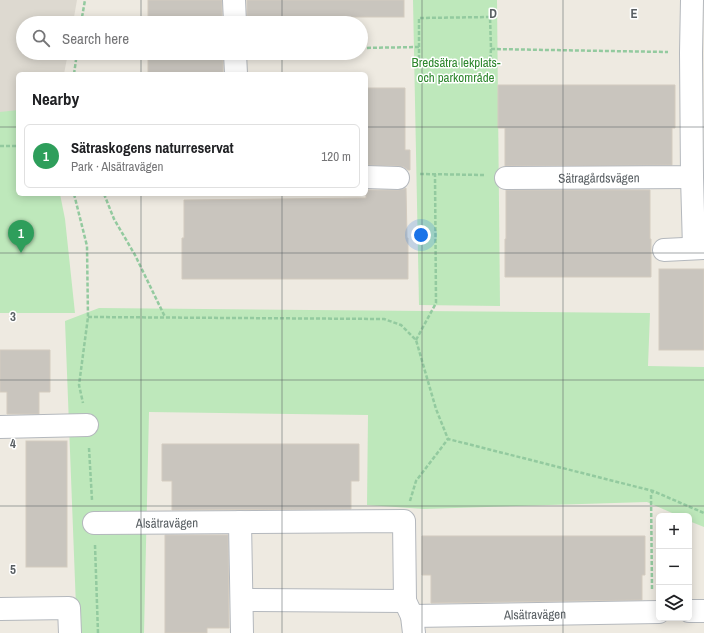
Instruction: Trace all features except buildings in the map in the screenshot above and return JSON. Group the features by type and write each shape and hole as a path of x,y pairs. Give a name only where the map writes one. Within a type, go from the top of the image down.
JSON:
{"street":[{"path":"234,0 235,16"},
{"path":"664,250 699,248 692,177 692,0"},
{"path":"235,60 236,72"},
{"path":"368,177 398,178"},
{"name":"Sätragårdsvägen","path":"506,178 692,177"},
{"path":"0,427 87,425"},
{"path":"404,521 410,617"},
{"name":"Alsätravägen","path":"94,524 404,521"},
{"path":"240,522 242,633"},
{"name":"Alsätravägen","path":"242,600 410,617 656,612"},
{"path":"0,609 69,608 70,633"},
{"path":"692,611 704,611"}],"path":[{"path":"82,16 85,0"},
{"path":"419,18 490,18 491,49 490,62 419,64 419,18"},
{"path":"368,48 419,47"},
{"path":"491,49 691,53"},
{"path":"74,72 76,60"},
{"path":"0,146 16,146"},
{"path":"416,340 436,303 435,174"},
{"path":"398,178 406,175 435,174 502,175 506,178"},
{"path":"105,196 114,219 135,255 165,317"},
{"path":"88,317 384,319 401,325 416,340 436,409 448,439"},
{"path":"448,439 653,490 704,513"},
{"path":"404,521 416,481 448,439"},
{"path":"653,490 651,496 656,612"}],"shaded area":[{"path":"0,0 77,0 74,16 16,16 16,60 67,60 64,72 16,72 16,140 0,140"}],"green space":[{"name":"Bredsätra lekplats- och parkområde","path":"413,0 497,0 500,306 419,305"},
{"path":"16,110 16,196 60,196 65,219 75,313 0,313 0,112"},
{"path":"99,308 650,313 648,366 704,367 704,527 692,522 692,513 672,513 647,502 424,509 367,505 368,415 149,412 144,633 77,633 65,321"}],"place":[{"name":"Sätraskogens naturreservat","path":"21,253"}]}
